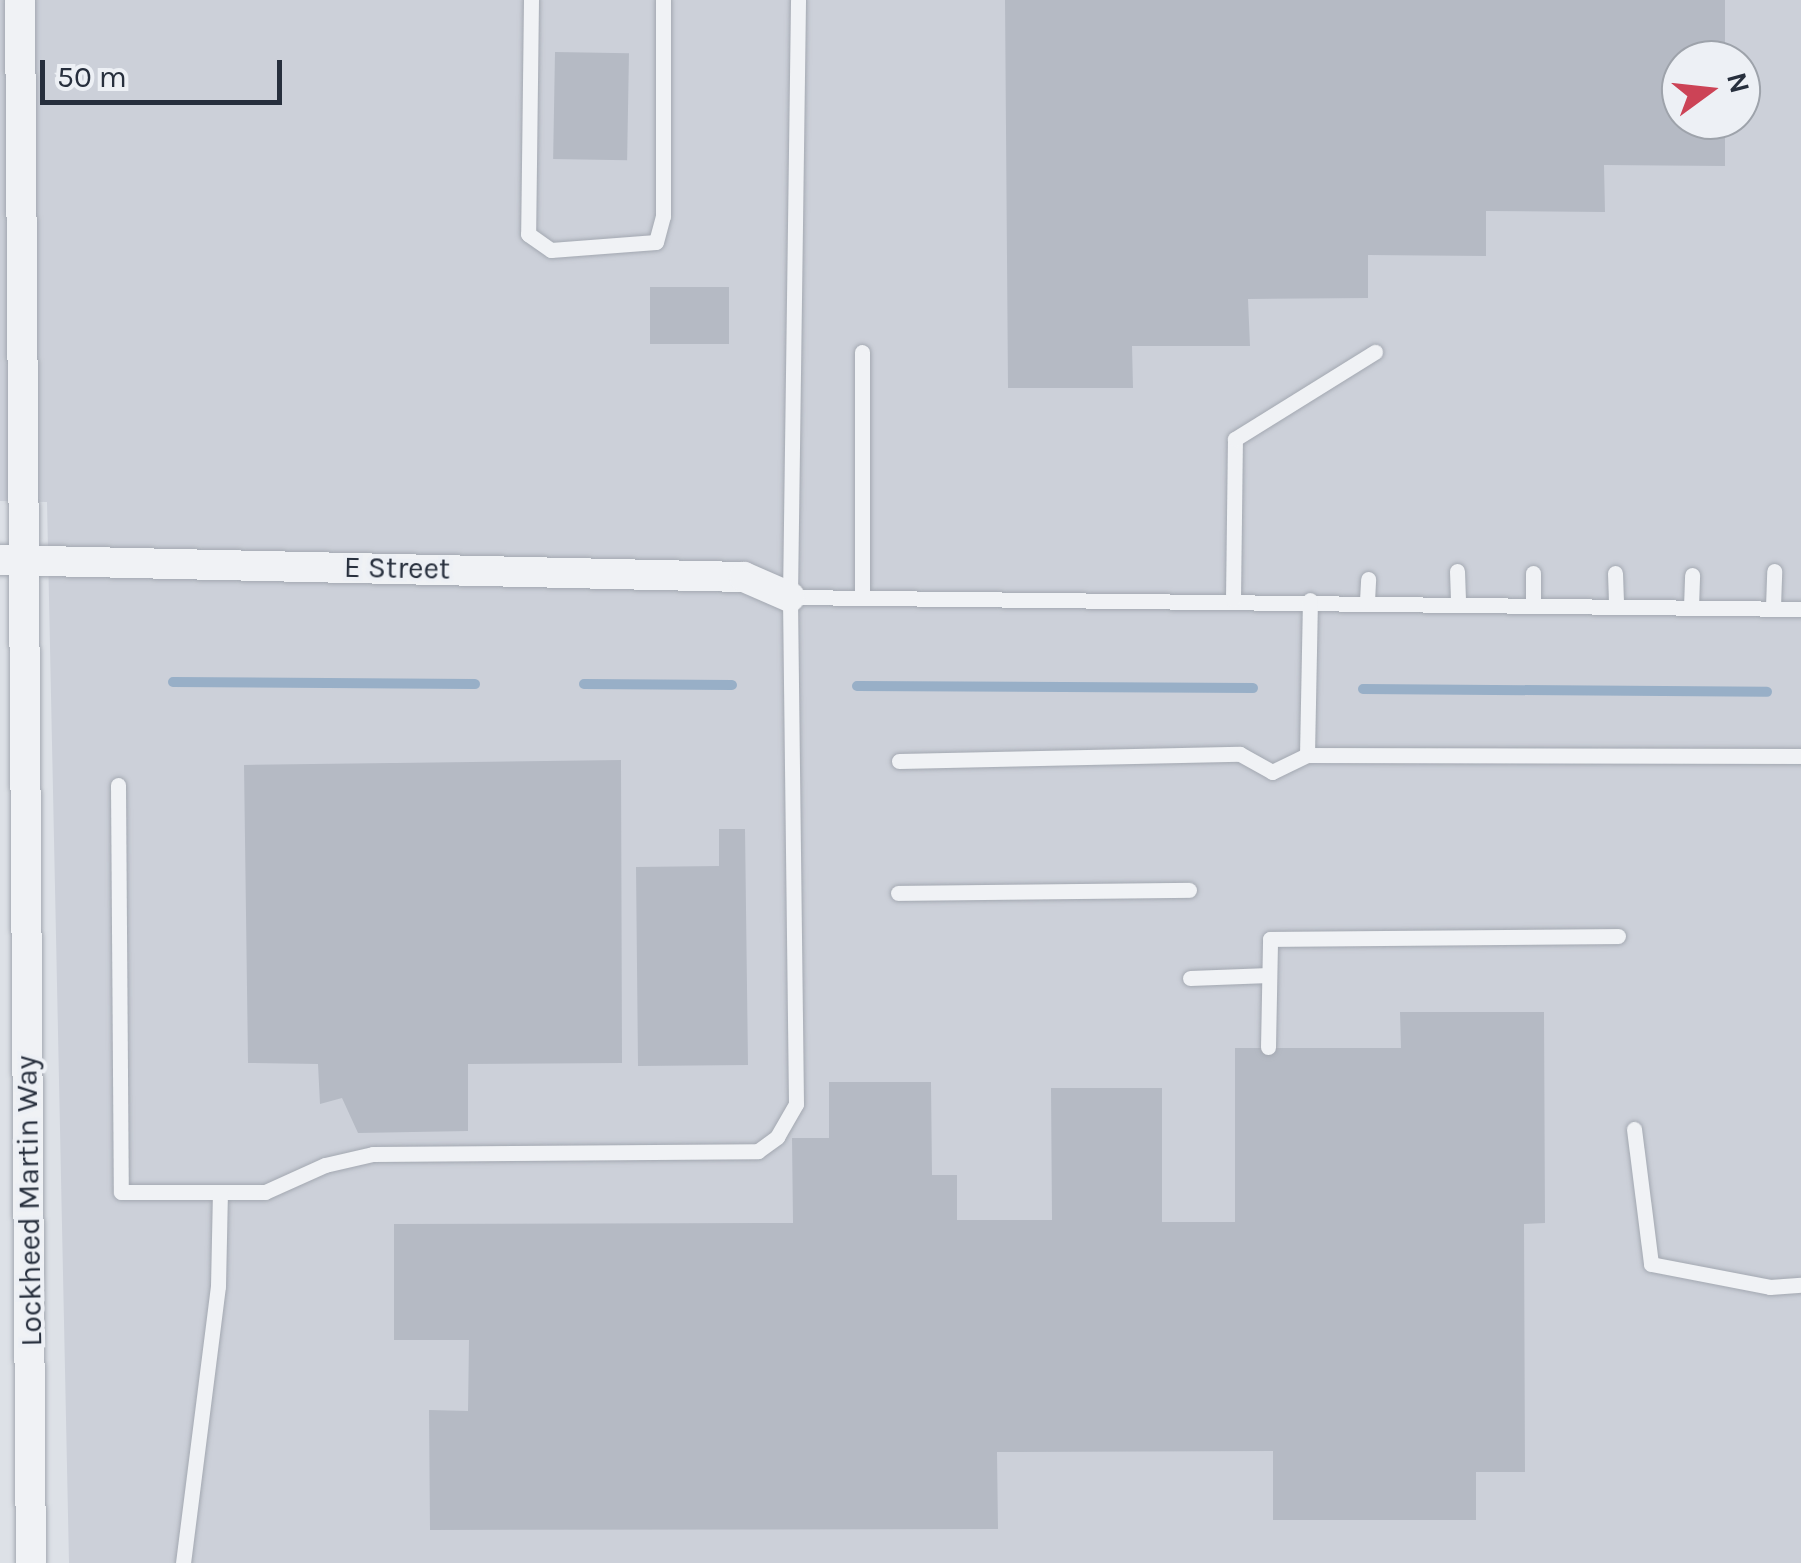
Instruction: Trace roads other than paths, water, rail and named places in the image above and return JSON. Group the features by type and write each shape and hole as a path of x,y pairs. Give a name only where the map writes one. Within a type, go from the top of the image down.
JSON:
{"street":[{"name":"Lockheed Martin Way","path":"20,0 12,560 31,1563"},
{"name":"E Street","path":"12,560 744,577 790,596"}],"lane":[{"path":"531,0 528,234 550,250 656,242 663,216 663,0"},
{"path":"118,785 121,1192 266,1192 325,1165 373,1154 758,1150 776,1137 796,1104 790,596 798,0"},
{"path":"862,352 862,597"},
{"path":"1234,599 1234,439 1375,352"},
{"path":"1457,570 1458,603"},
{"path":"1774,571 1774,607"},
{"path":"1533,605 1534,573"},
{"path":"1615,573 1616,605"},
{"path":"1691,607 1692,575"},
{"path":"1367,601 1368,579"},
{"path":"790,596 1310,600 1801,610"},
{"path":"1307,755 1310,600"},
{"path":"899,762 1240,754 1272,772 1307,755 1801,756"},
{"path":"898,893 1189,890"},
{"path":"1268,1048 1270,939 1618,936"},
{"path":"1190,978 1269,975"},
{"path":"1634,1129 1652,1264 1770,1287 1801,1285"},
{"path":"183,1563 218,1286 220,1192"}],"waterway":[{"path":"173,682 475,684"},
{"path":"584,684 732,685"},
{"path":"857,686 1253,688"},
{"path":"1363,689 1767,692"}]}
